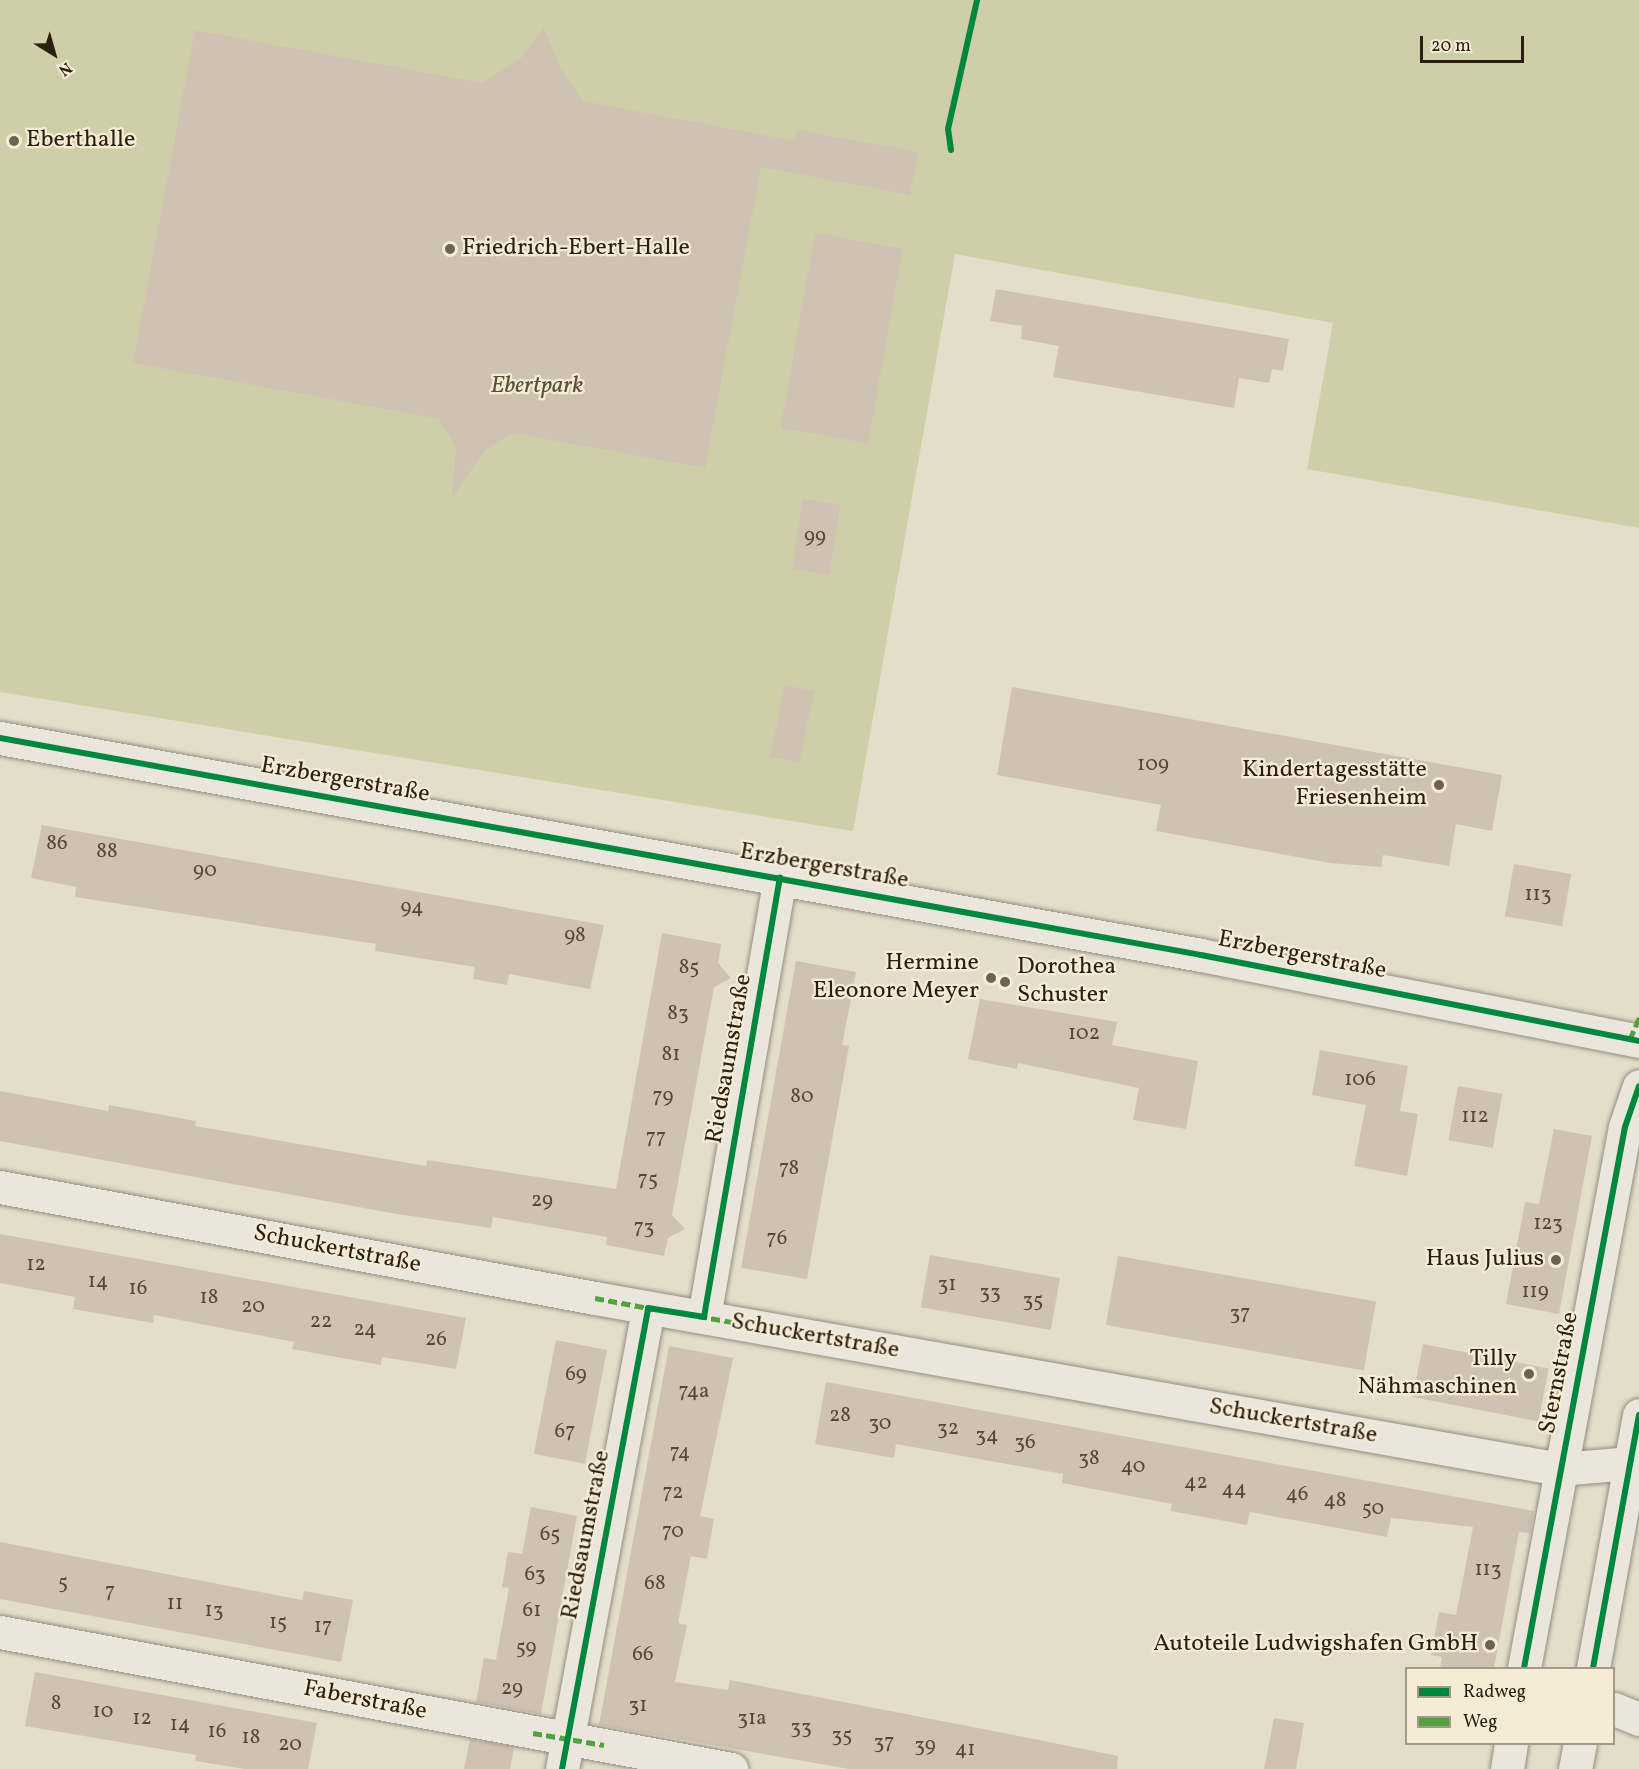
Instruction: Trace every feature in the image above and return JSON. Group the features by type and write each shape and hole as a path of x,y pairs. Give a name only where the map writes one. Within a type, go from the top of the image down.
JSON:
{"street":[{"name":"Erzbergerstraße","path":"0,738 1228,960 1639,1041"},
{"name":"Riedsaumstraße","path":"704,1317 780,878"},
{"name":"Sternstraße","path":"1524,1667 1625,1127 1639,1086"},
{"name":"Schuckertstraße","path":"0,1187 648,1308 1560,1469 1635,1465"},
{"name":"Riedsaumstraße","path":"565,1754 648,1308"},
{"path":"1593,1667 1635,1465 1639,1416"},
{"name":"Faberstraße","path":"0,1632 565,1754 731,1769"},
{"path":"1615,1709 1639,1719"},
{"path":"1506,1769 1511,1745"},
{"path":"1575,1769 1580,1745"}],"green space":[{"name":"Ebertpark","path":"0,0 1639,0 1639,528 1307,469 1333,323 955,254 853,831 0,692"}],"building":[{"name":"Friedrich-Ebert-Halle","path":"544,28 560,68 583,101 795,141 797,130 918,152 910,195 761,167 705,468 512,433 484,451 452,498 456,448 439,419 133,363 195,30 482,83 521,58"},
{"path":"815,233 903,248 868,443 781,428"},
{"path":"996,289 1289,339 1283,371 1272,369 1269,383 1239,378 1234,408 1053,377 1059,346 1021,339 1022,326 990,321"},
{"path":"803,499 841,505 829,575 792,569"},
{"path":"785,685 814,691 799,763 770,756"},
{"path":"1012,687 1502,775 1492,831 1456,824 1449,866 1383,855 1381,867 1330,863 1156,831 1161,805 997,775"},
{"path":"42,825 604,925 590,989 509,974 507,985 473,979 475,967 375,951 376,944 75,897 76,887 31,878"},
{"path":"1514,864 1571,874 1562,926 1505,916"},
{"path":"662,933 721,944 718,963 731,978 714,987 672,1215 685,1229 668,1238 664,1256 606,1245 607,1237 493,1217 491,1228 391,1213 0,1141 0,1091 108,1111 109,1105 196,1121 195,1126 426,1166 427,1160 616,1189"},
{"path":"796,961 856,972 842,1045 849,1046 807,1279 741,1268"},
{"path":"980,999 1117,1022 1112,1045 1198,1061 1186,1129 1133,1120 1139,1088 1018,1063 1017,1069 968,1059"},
{"path":"1320,1050 1408,1066 1400,1111 1418,1114 1407,1176 1354,1166 1366,1105 1312,1095"},
{"path":"1458,1086 1502,1094 1493,1148 1448,1140"},
{"path":"1554,1129 1592,1136 1559,1314 1506,1304 1525,1202 1539,1204"},
{"path":"0,1234 466,1318 456,1369 382,1357 381,1365 292,1349 294,1342 154,1315 153,1323 73,1309 75,1297 0,1283"},
{"path":"930,1255 1060,1278 1051,1330 921,1307"},
{"path":"1118,1256 1376,1301 1364,1370 1106,1325"},
{"path":"556,1340 607,1350 585,1464 534,1454"},
{"path":"1423,1344 1549,1368 1538,1421 1413,1397"},
{"path":"669,1346 733,1358 700,1516 714,1519 707,1559 691,1556 678,1623 687,1625 675,1682 728,1690 730,1680 1029,1738 1118,1756 1117,1769 849,1769 599,1725"},
{"path":"826,1382 1534,1511 1530,1533 1519,1532 1494,1667 1440,1667 1442,1657 1431,1655 1439,1612 1456,1615 1473,1527 1391,1518 1387,1537 1250,1512 1247,1525 1171,1511 1172,1504 1062,1483 1063,1474 896,1444 894,1458 815,1444"},
{"path":"531,1507 577,1516 541,1714 476,1702 484,1658 496,1660 509,1588 502,1587 508,1552 522,1554"},
{"path":"0,1542 302,1600 304,1591 353,1600 341,1662 0,1599"},
{"path":"35,1672 317,1723 308,1769 245,1769 195,1761 196,1755 25,1726"},
{"path":"1274,1718 1304,1723 1296,1769 1264,1769"},
{"path":"470,1739 514,1747 510,1769 464,1769"}],"marked path":[{"path":"1630,1039 1639,1018"},
{"path":"595,1298 654,1309"},
{"path":"698,1316 731,1322"},
{"path":"533,1733 604,1745"}],"cycle path":[{"path":"951,150 948,129 977,0"},
{"path":"0,738 1201,955 1639,1041"},
{"path":"562,1769 648,1308 704,1317 780,878"},
{"path":"1524,1667 1625,1127 1639,1086"},
{"path":"1593,1667 1639,1415"}],"place":[{"name":"Eberthalle","path":"14,141"},
{"name":"Friedrich-Ebert-Halle","path":"450,249"},
{"name":"Kindertagesstätte Friesenheim","path":"1439,785"},
{"name":"Hermine Eleonore Meyer","path":"991,978"},
{"name":"Dorothea Schuster","path":"1005,982"},
{"name":"Haus Julius","path":"1556,1260"},
{"name":"Tilly Nähmaschinen","path":"1529,1374"},
{"name":"Autoteile Ludwigshafen GmbH","path":"1490,1645"}]}
